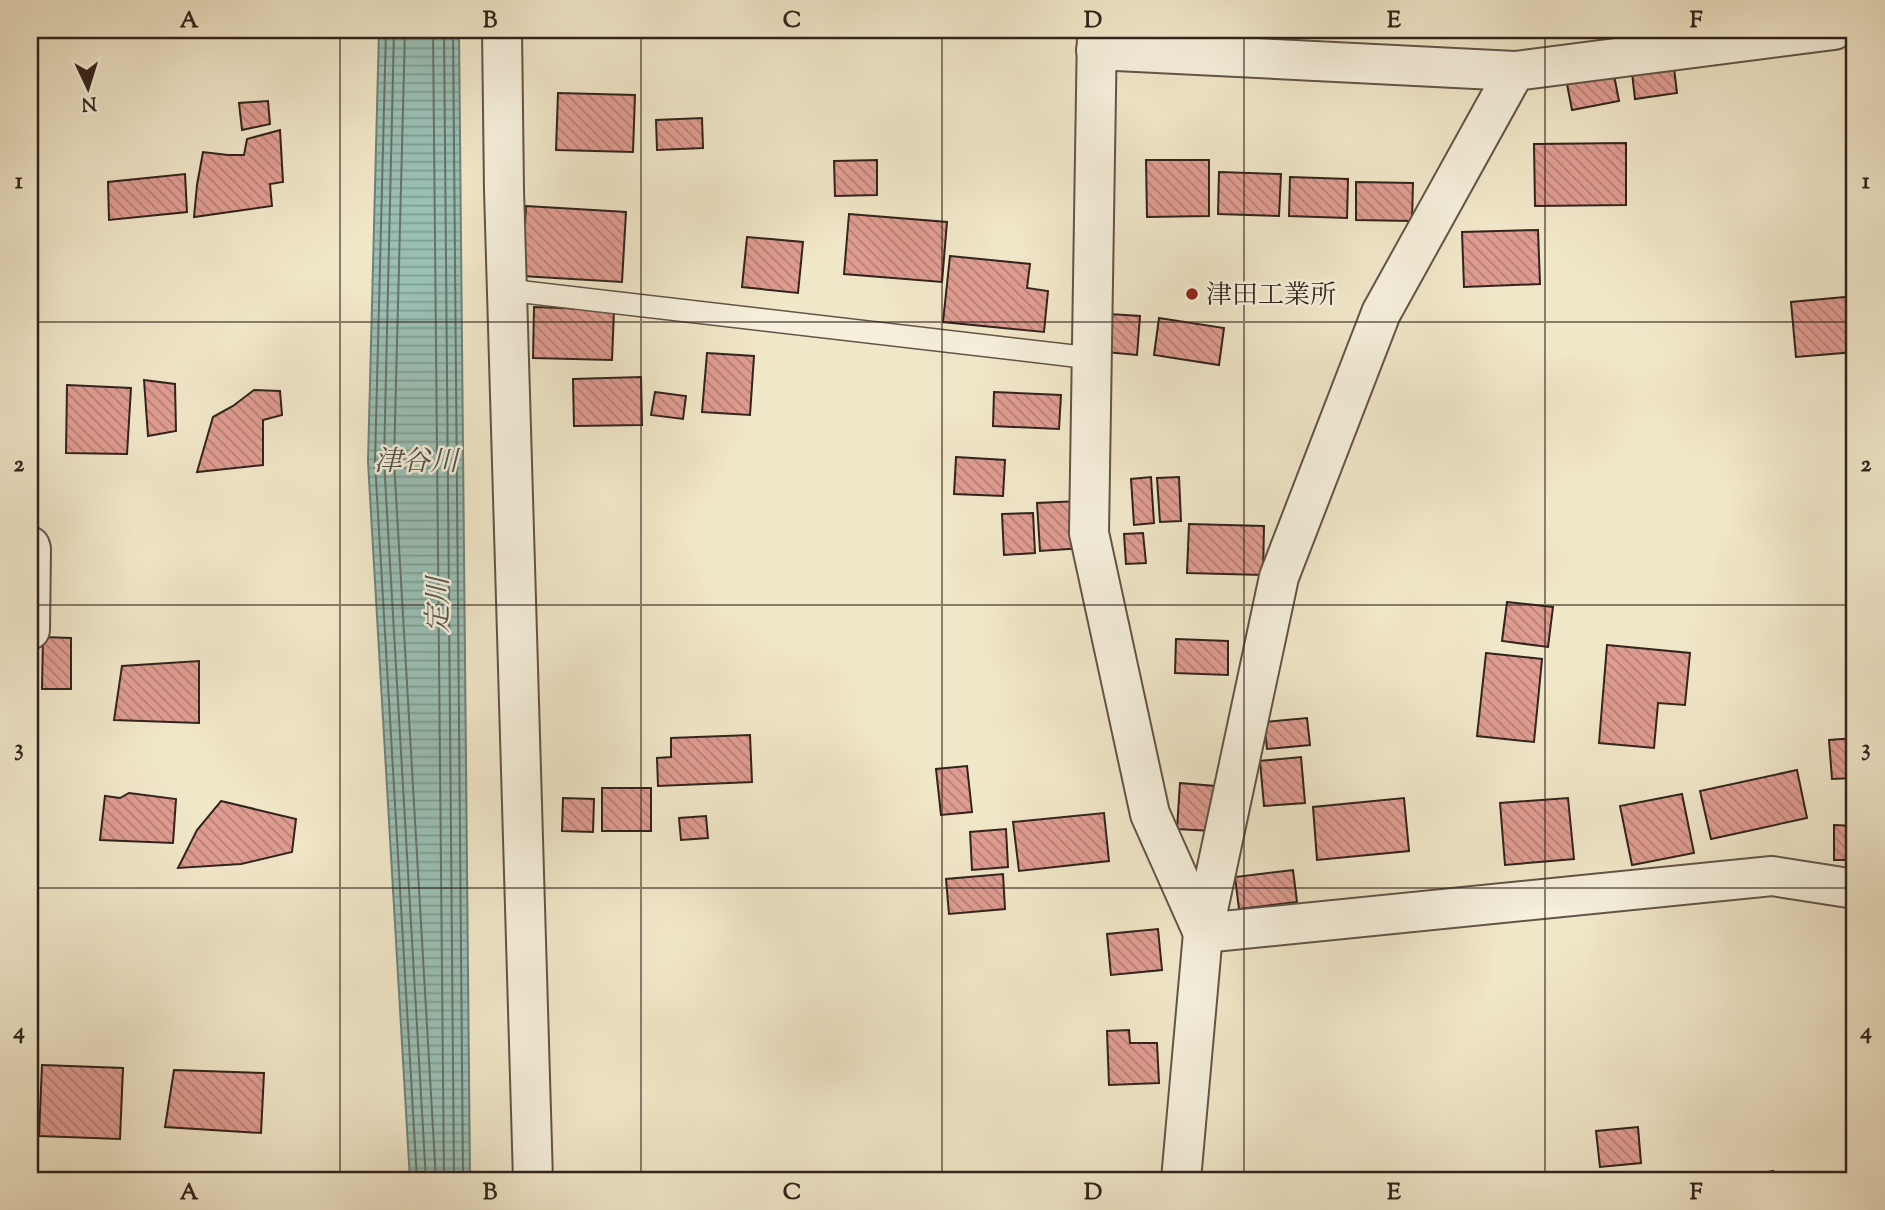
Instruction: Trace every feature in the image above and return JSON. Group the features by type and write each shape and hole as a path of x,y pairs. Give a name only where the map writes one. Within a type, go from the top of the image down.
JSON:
{"street":[{"path":"502,30 533,1180"},
{"path":"1203,933 1150,814 1089,533 1097,40 1515,71 1834,30"},
{"path":"1181,1180 1203,933 1279,577 1381,313 1515,71"},
{"path":"30,546 30,630"},
{"path":"1203,933 1772,876 1855,889"}],"lane":[{"path":"507,290 1091,358"}],"water":[{"name":"津谷川","path":"379,30 459,30 470,1180 410,1180 368,462"}],"building":[{"path":"1674,68 1677,93 1635,99 1632,73"},
{"path":"1614,75 1619,101 1572,110 1567,84"},
{"path":"558,93 635,95 633,152 556,150"},
{"path":"268,101 270,124 242,130 239,103"},
{"path":"702,118 703,148 657,150 656,120"},
{"path":"280,130 283,182 270,184 272,206 194,217 203,152 244,155 247,139"},
{"path":"1626,143 1626,205 1535,206 1534,144"},
{"path":"877,160 877,195 835,196 834,161"},
{"path":"1146,160 1209,160 1209,216 1147,217"},
{"path":"1219,172 1281,174 1279,216 1218,214"},
{"path":"185,174 187,212 109,220 108,182"},
{"path":"1290,177 1348,179 1347,218 1289,216"},
{"path":"1356,182 1413,183 1412,221 1356,220"},
{"path":"526,206 626,212 622,282 522,276"},
{"path":"849,214 947,222 942,282 844,274"},
{"path":"1538,230 1540,284 1464,287 1462,232"},
{"path":"747,237 803,242 798,293 742,287"},
{"path":"950,256 1030,264 1027,288 1048,291 1044,332 943,322"},
{"path":"1855,296 1855,352 1796,357 1791,302"},
{"path":"534,307 614,310 612,360 533,358"},
{"path":"1109,314 1140,316 1137,355 1106,352"},
{"path":"1159,318 1224,328 1219,365 1154,355"},
{"path":"707,353 754,356 750,415 702,412"},
{"path":"641,377 642,425 574,426 573,379"},
{"path":"144,380 175,384 176,431 148,436"},
{"path":"67,385 131,388 127,454 66,453"},
{"path":"254,390 280,391 282,415 263,420 263,465 197,472 213,417"},
{"path":"655,392 686,396 683,419 651,415"},
{"path":"994,392 1061,395 1059,429 993,426"},
{"path":"956,457 1005,460 1003,496 954,494"},
{"path":"1151,477 1154,523 1134,525 1131,479"},
{"path":"1179,477 1181,521 1160,522 1157,478"},
{"path":"1080,501 1083,548 1040,551 1037,503"},
{"path":"1033,513 1035,553 1004,555 1002,514"},
{"path":"1189,524 1264,526 1263,575 1187,573"},
{"path":"1143,533 1146,563 1126,564 1124,534"},
{"path":"1507,602 1553,607 1548,647 1502,641"},
{"path":"43,637 71,638 71,689 42,689"},
{"path":"1176,639 1228,641 1228,675 1175,673"},
{"path":"1607,645 1690,653 1685,705 1658,703 1654,748 1599,743"},
{"path":"1486,653 1542,659 1534,742 1477,736"},
{"path":"199,661 199,723 114,720 122,666"},
{"path":"1307,718 1310,745 1267,749 1264,722"},
{"path":"750,735 752,782 658,786 657,758 671,757 671,738"},
{"path":"1855,738 1855,778 1832,779 1829,740"},
{"path":"1301,757 1305,803 1264,806 1260,761"},
{"path":"967,766 972,812 941,815 936,769"},
{"path":"1797,770 1807,818 1711,839 1700,791"},
{"path":"1180,783 1215,786 1212,831 1177,829"},
{"path":"602,788 651,788 651,831 602,831"},
{"path":"129,793 176,799 173,843 100,840 105,796 120,798"},
{"path":"1682,794 1694,853 1632,865 1620,806"},
{"path":"563,798 594,799 593,832 562,831"},
{"path":"1404,798 1409,851 1317,860 1313,807"},
{"path":"1568,798 1574,859 1505,865 1500,803"},
{"path":"221,801 296,819 292,852 241,864 178,868 197,830"},
{"path":"1104,813 1109,861 1019,871 1013,822"},
{"path":"706,816 708,838 681,840 679,818"},
{"path":"1834,825 1855,826 1855,860 1834,860"},
{"path":"1006,829 1008,867 972,870 970,832"},
{"path":"1293,870 1297,902 1239,909 1235,877"},
{"path":"1003,874 1005,909 949,914 946,879"},
{"path":"1158,929 1162,970 1111,975 1107,934"},
{"path":"1129,1030 1130,1043 1157,1043 1159,1083 1109,1085 1107,1031"},
{"path":"42,1065 123,1068 120,1139 39,1136"},
{"path":"174,1070 264,1073 261,1133 165,1127"},
{"path":"1638,1127 1641,1163 1600,1167 1596,1131"},
{"path":"1773,1171 1775,1180 1729,1180"}],"place":[{"name":"津田工業所","path":"1192,294"}],"water label":[{"name":"定川","path":"437,605"}]}
